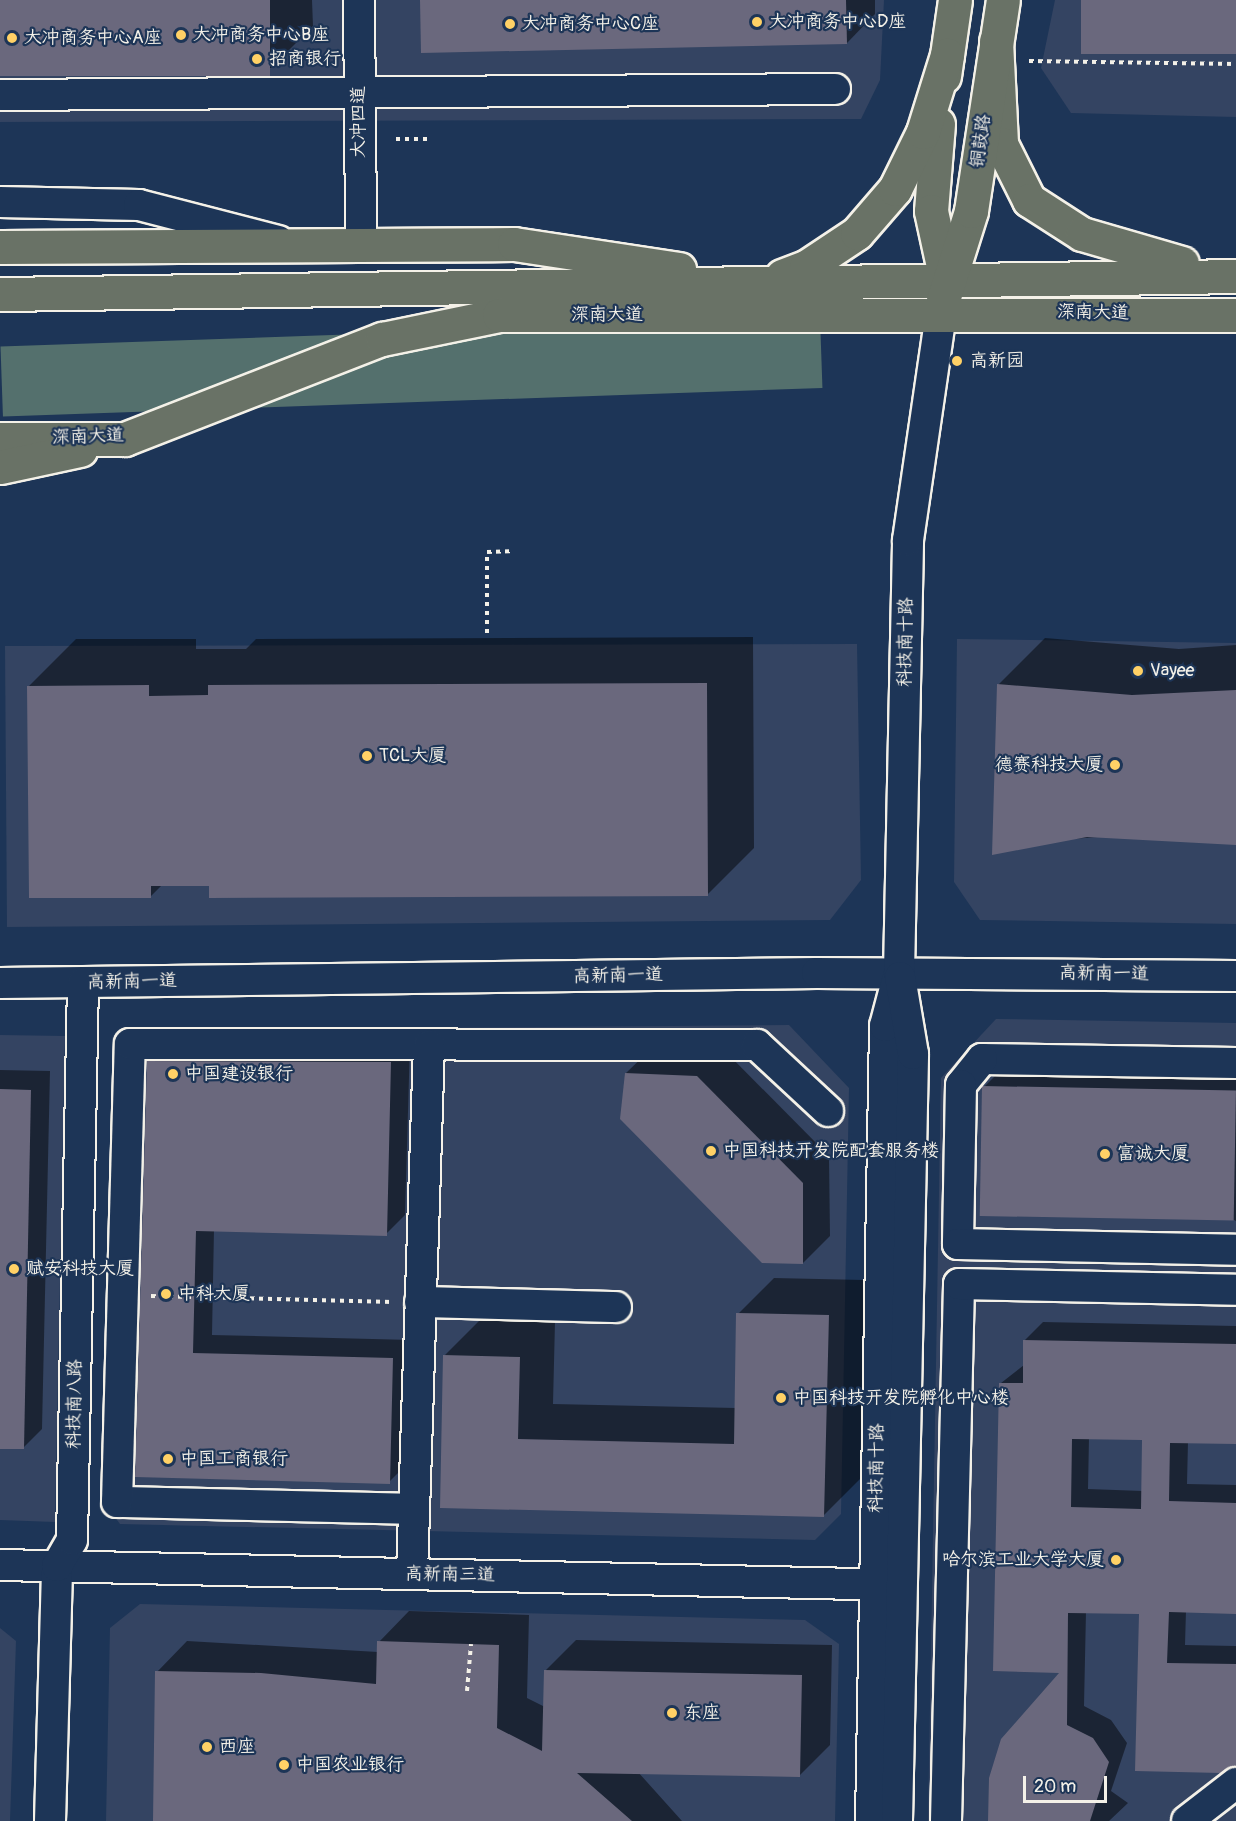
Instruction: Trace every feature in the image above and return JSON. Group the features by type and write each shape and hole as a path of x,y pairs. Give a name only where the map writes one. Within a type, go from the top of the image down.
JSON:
{"main road":[{"name":"铜鼓路","path":"946,280 931,211 946,55 955,0"},
{"name":"铜鼓路","path":"941,313 946,280 971,211 1003,0"},
{"path":"996,41 1001,144 1029,200 1051,218 1118,248 1236,275"},
{"path":"0,247 539,245 747,282 806,267 877,213 918,143 946,55"},
{"name":"深南大道","path":"0,294 1236,275"},
{"name":"深南大道","path":"0,439 125,439 382,339 499,315 941,313 1236,315"},
{"path":"0,467 125,439"}],"street":[{"name":"大冲四道","path":"359,0 361,245"},
{"path":"0,95 359,90 835,89"},
{"path":"0,202 139,205 292,246"},
{"name":"科技南十路","path":"897,1821 898,1756 888,1585 885,1026 899,973 908,540 941,313"},
{"name":"高新南一道","path":"0,983 899,973 1236,976"},
{"name":"科技南八路","path":"50,1821 57,1566 72,1540 83,983"},
{"path":"414,1509 117,1502 130,1044 757,1046 828,1111"},
{"path":"412,1574 429,1045"},
{"path":"1236,1063 982,1059 961,1085 958,1244 1236,1250"},
{"path":"946,1821 959,1284 1236,1290"},
{"path":"420,1302 616,1307"},
{"name":"高新南三道","path":"0,1565 888,1585"},
{"name":"科技南十路","path":"871,1821 888,1585"},
{"path":"898,1756 948,1757"},
{"path":"1187,1821 1236,1783"}],"path":[{"path":"1029,61 1236,64"},
{"path":"396,139 428,139"},
{"path":"487,633 487,552 510,551"},
{"path":"123,1296 420,1302"},
{"path":"467,1691 471,1644"}],"shaded area":[{"path":"0,0 884,0 880,80 861,119 0,122"},
{"path":"1055,0 1236,0 1236,117 1071,113 1041,68"},
{"path":"957,639 1236,643 1236,924 980,920 954,882"},
{"name":"TCL大厦","path":"857,644 861,880 830,920 7,927 5,646"},
{"path":"996,1019 1236,1023 1236,1821 928,1821 941,1078"},
{"path":"789,1025 849,1088 841,1514 815,1540 120,1524 101,1499 114,1046 133,1030"},
{"path":"0,1035 65,1036 55,1522 0,1520"},
{"path":"140,1604 805,1620 839,1644 835,1821 106,1821 110,1628"},
{"path":"0,1628 16,1641 10,1821 0,1821"}],"green space":[{"path":"820,318 822,388 3,417 0,347"}],"building":[{"name":"大冲商务中心B座","path":"0,0 270,0 270,76 0,76"},
{"path":"420,0 846,0 847,44 421,53"},
{"path":"1081,0 1236,0 1236,54 1081,54"},
{"name":"TCL大厦","path":"707,683 708,896 209,898 209,886 151,886 151,898 29,898 27,686 149,685 149,696 208,695 208,685"},
{"name":"德赛科技大厦","path":"997,684 1132,695 1236,690 1236,845 1087,837 992,855"},
{"name":"中科大厦","path":"147,1061 391,1062 387,1236 196,1231 193,1353 393,1358 390,1484 135,1477"},
{"name":"中国科技开发院配套服务楼","path":"625,1073 697,1076 803,1183 803,1264 762,1263 620,1119"},
{"name":"富诚大厦","path":"982,1086 1236,1090 1234,1220 980,1216"},
{"name":"赋安科技大厦","path":"0,1089 31,1090 24,1449 0,1449"},
{"name":"中国科技开发院孵化中心楼","path":"736,1313 829,1315 824,1517 440,1508 443,1355 520,1357 518,1439 734,1444"},
{"name":"哈尔滨工业大学大厦","path":"1023,1340 1236,1344 1236,1444 1170,1443 1169,1501 1236,1503 1236,1614 1169,1612 1167,1663 1236,1664 1236,1766 1221,1773 1135,1771 1139,1614 1068,1613 1067,1725 1093,1738 1109,1762 1090,1821 988,1821 989,1778 1001,1739 1059,1673 993,1671 999,1383 1023,1383","holes":["1072,1439 1142,1440 1141,1509 1071,1507"]},
{"path":"377,1641 499,1645 497,1728 542,1751 544,1670 802,1675 800,1777 577,1773 632,1821 153,1821 155,1671 261,1673 376,1684"}],"place":[{"name":"大冲商务中心D座","path":"757,22"},
{"name":"大冲商务中心C座","path":"510,24"},
{"name":"大冲商务中心B座","path":"181,35"},
{"name":"大冲商务中心A座","path":"12,38"},
{"name":"招商银行","path":"257,59"},
{"name":"高新园","path":"957,361"},
{"name":"Vayee","path":"1138,671"},
{"name":"TCL大厦","path":"367,756"},
{"name":"德赛科技大厦","path":"1115,765"},
{"name":"中国建设银行","path":"173,1074"},
{"name":"中国科技开发院配套服务楼","path":"711,1151"},
{"name":"富诚大厦","path":"1105,1154"},
{"name":"赋安科技大厦","path":"14,1269"},
{"name":"中科大厦","path":"166,1294"},
{"name":"中国科技开发院孵化中心楼","path":"781,1398"},
{"name":"中国工商银行","path":"168,1459"},
{"name":"哈尔滨工业大学大厦","path":"1116,1560"},
{"name":"东座","path":"672,1713"},
{"name":"西座","path":"207,1747"},
{"name":"中国农业银行","path":"284,1765"}]}
